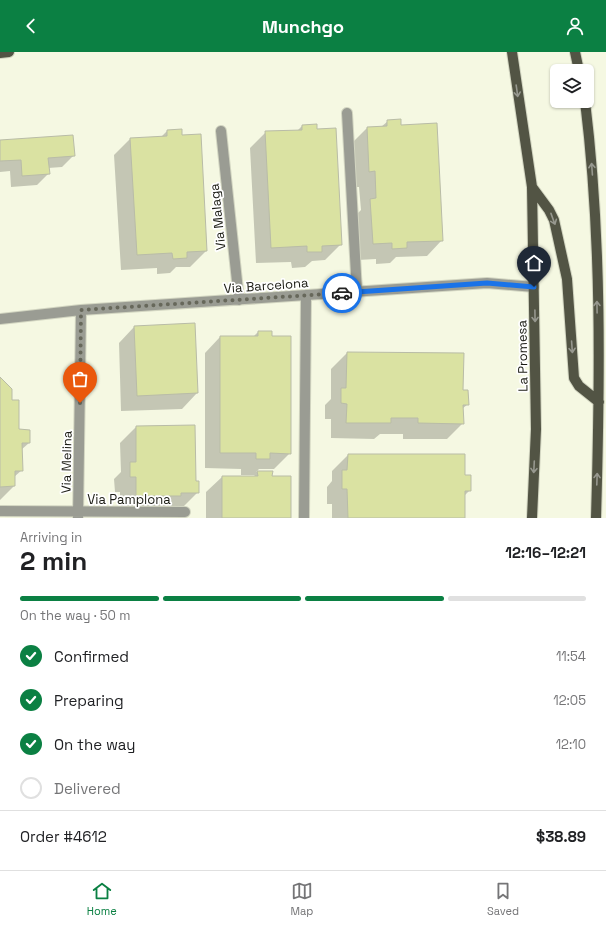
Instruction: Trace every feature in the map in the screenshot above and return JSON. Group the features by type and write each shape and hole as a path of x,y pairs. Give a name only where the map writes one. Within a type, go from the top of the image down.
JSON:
{"main road":[{"path":"0,53 8,52"},
{"name":"La Promesa","path":"512,52 532,187 536,429 532,518"},
{"path":"575,52 578,64"},
{"path":"586,108 595,208 603,401 596,518"},
{"path":"532,187 549,210 554,220 567,279 574,378 579,386 603,401"}],"street":[{"path":"347,113 357,292"},
{"name":"Via Malaga","path":"221,131 239,300"},
{"name":"Via Barcelona","path":"0,319 81,310 487,283 534,287"},
{"path":"304,518 306,296"},
{"name":"Via Melina","path":"78,515 81,310"},
{"name":"Via Pamplona","path":"0,511 78,515 186,512"}],"building":[{"path":"401,119 401,125 437,123 443,241 407,242 407,248 392,249 392,243 373,244 370,199 376,198 375,171 369,172 367,127 387,126 387,120"},
{"path":"317,124 317,129 336,128 342,245 322,246 322,252 307,252 307,246 271,248 265,131 302,130 302,125"},
{"path":"182,129 182,135 201,134 207,251 187,252 187,258 173,259 172,253 137,255 130,138 167,136 167,130"},
{"path":"73,135 75,156 48,158 50,174 22,176 21,160 0,161 0,140"},
{"path":"195,323 198,393 137,396 134,326"},
{"path":"258,331 272,331 272,336 291,336 291,454 270,453 270,459 256,459 256,453 220,453 220,336 258,336"},
{"path":"347,352 464,353 463,390 468,390 469,405 463,405 464,424 418,423 418,418 391,418 391,423 346,423 347,404 341,403 341,388 346,388"},
{"path":"0,377 12,389 12,400 19,400 19,429 30,430 30,443 22,443 23,471 15,471 15,486 0,487"},
{"path":"195,425 196,481 199,481 199,493 181,493 181,496 136,496 136,477 130,477 130,462 136,462 136,426"},
{"path":"348,454 465,454 465,475 471,475 471,491 465,491 465,518 348,518 347,489 342,489 342,470 347,470"},
{"path":"257,471 273,471 272,476 291,476 291,518 222,518 222,476 258,476"}],"way so far":[{"path":"80,403 81,310 342,293"}],"route":[{"path":"342,293 487,283 534,287"}]}
